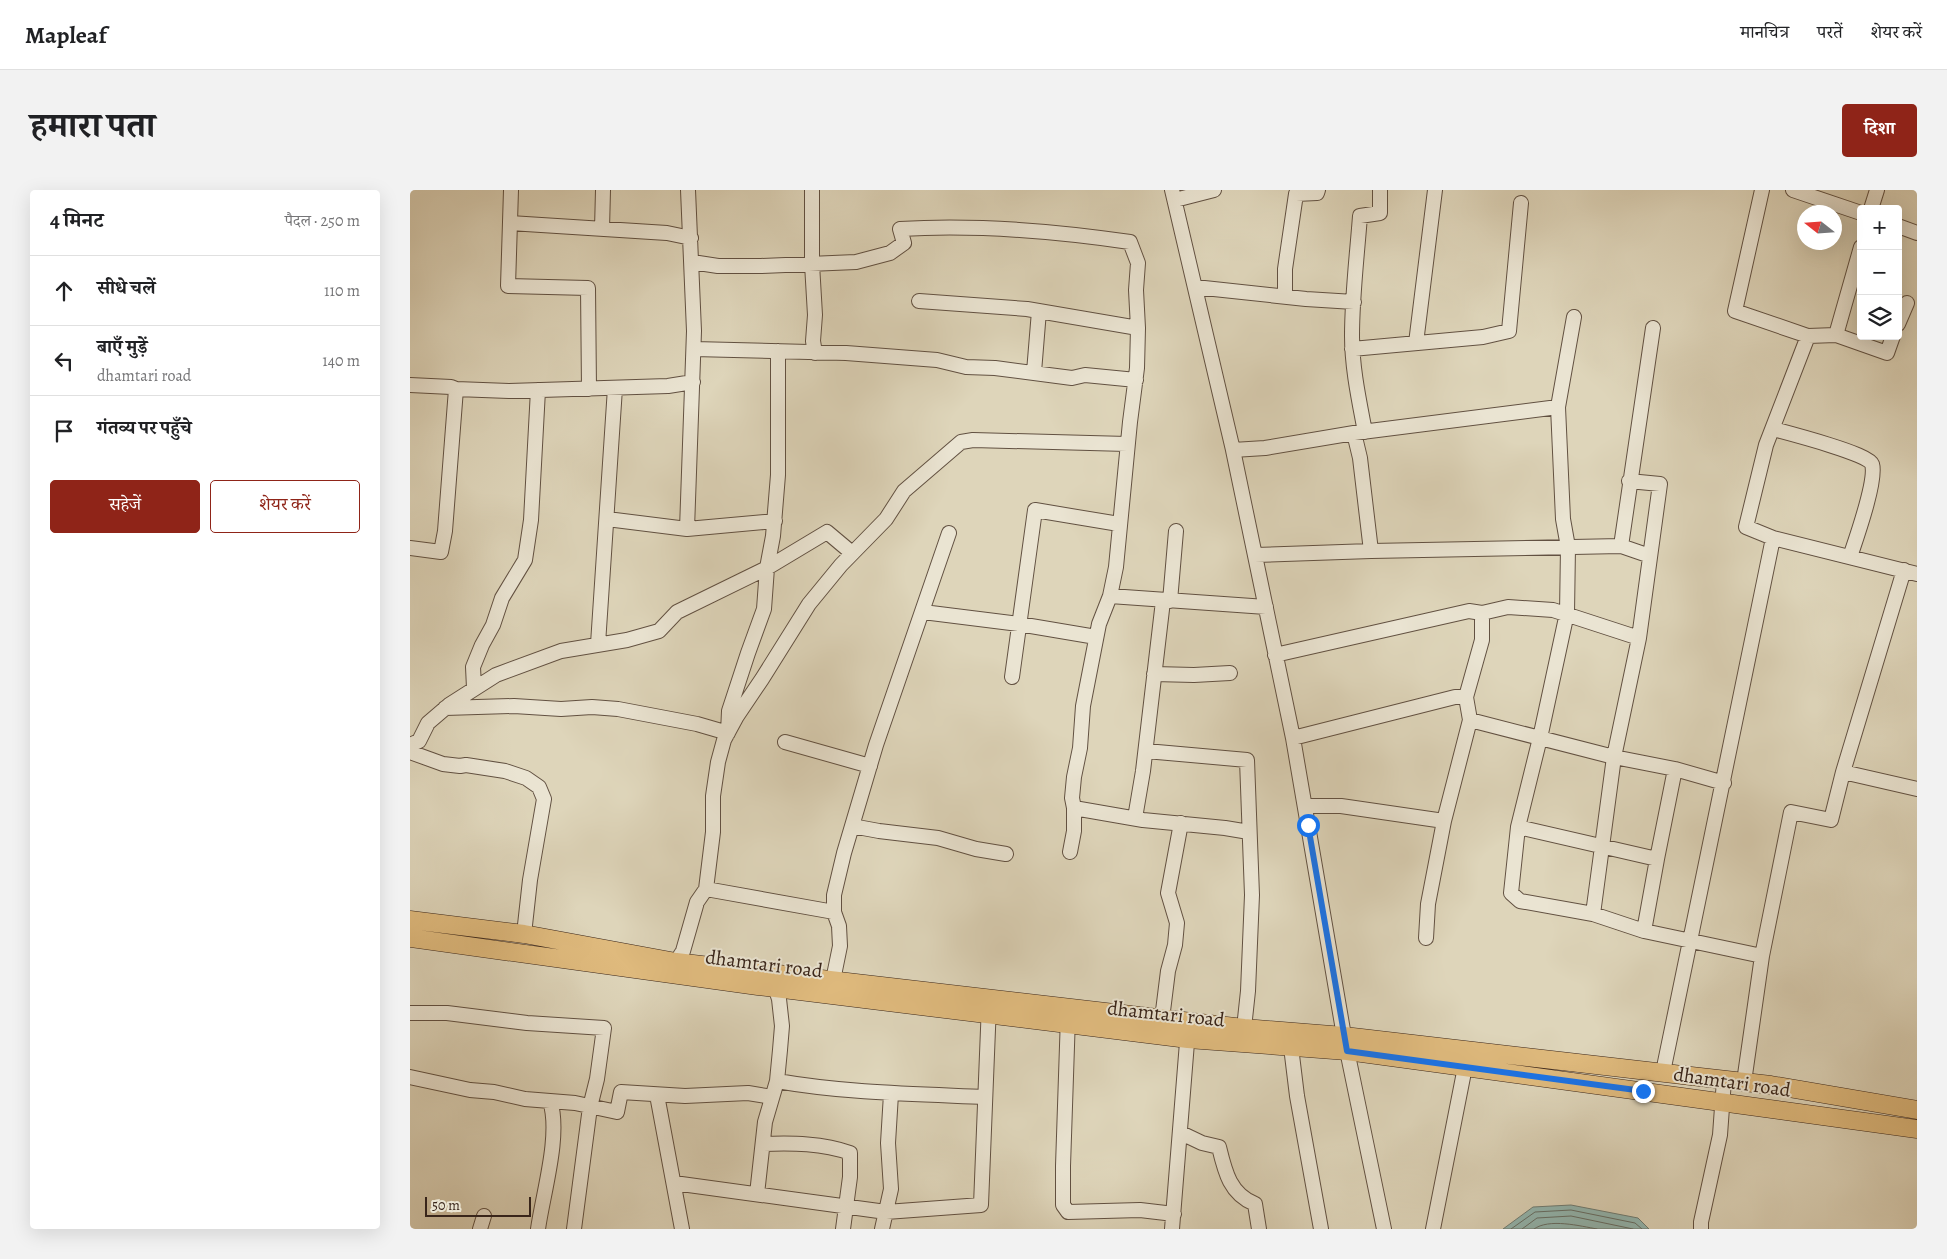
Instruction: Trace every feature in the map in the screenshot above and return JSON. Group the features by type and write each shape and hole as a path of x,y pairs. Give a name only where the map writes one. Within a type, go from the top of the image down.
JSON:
{"main road":[{"path":"410,920 524,934 773,980 1068,1016 1162,1019 1188,1030 1244,1028 1346,1044 1663,1072 1744,1082 1917,1110"},
{"name":"dhamtari road","path":"410,938 773,980"},
{"name":"dhamtari road","path":"1068,1016 1188,1030 1291,1047 1346,1044 1465,1067 1722,1101 1917,1130"}],"street":[{"path":"511,190 508,286 588,288 589,388"},
{"path":"602,229 603,190"},
{"path":"687,529 694,349 688,190"},
{"path":"812,190 812,264 815,315 813,341 815,353"},
{"path":"1214,190 1174,195 1233,450 1293,738 1346,1044 1384,1229"},
{"path":"1285,297 1285,269 1296,194 1317,194 1318,190"},
{"path":"1371,551 1352,349 1360,216 1380,213 1380,190"},
{"path":"1416,344 1435,190"},
{"path":"1762,190 1735,311 1808,336 1836,335 1887,353 1892,340"},
{"path":"1793,190 1857,212"},
{"path":"1872,205 1877,190"},
{"path":"1352,349 1483,337 1509,332 1521,203"},
{"path":"510,223 668,233 691,238"},
{"path":"692,262 718,266 856,262 890,253 904,243 900,229 943,226 1057,232 1130,242 1138,263 1136,290 1138,328 1136,380 1119,524 1116,567 1110,596 1099,624 1083,706 1080,748 1072,798 1074,831 1070,852"},
{"path":"1902,227 1917,233"},
{"path":"1836,335 1856,286 1860,250"},
{"path":"1195,287 1285,297 1354,302"},
{"path":"919,301 1039,311 1138,328"},
{"path":"1034,372 1039,311"},
{"path":"1574,317 1558,407 1562,519 1568,547 1567,613 1540,738 1518,827 1511,893 1520,901 1593,914 1644,931 1762,956"},
{"path":"1620,546 1652,328"},
{"path":"1744,1082 1762,956 1790,812 1831,820 1843,772 1911,572 1773,538 1746,528 1766,445 1808,336"},
{"path":"694,349 846,353 937,360 966,368 1034,372 1072,378 1085,375 1136,380"},
{"path":"728,733 729,711 764,609 767,568 775,521 778,475 778,351"},
{"path":"410,385 443,386 456,389 538,390 668,386 693,382"},
{"path":"598,644 616,388"},
{"path":"410,548 441,552 446,522 456,389"},
{"path":"474,688 473,667 493,625 502,598 525,560 531,520 538,390"},
{"path":"1233,450 1300,443 1360,432 1558,407"},
{"path":"1773,429 1856,453 1870,460 1873,466 1872,481 1850,557"},
{"path":"676,962 683,952 697,902 706,889 713,832 712,796 718,762 728,733 809,604 852,553 886,519 904,491 961,442 973,440 1128,444"},
{"path":"1593,914 1614,757 1639,638 1660,484 1629,481"},
{"path":"1012,677 1035,510 1119,524"},
{"path":"607,519 687,529 775,521"},
{"path":"1135,818 1146,751 1154,674 1176,531"},
{"path":"410,745 418,741 428,723 445,708 496,675 561,651 627,640 659,631 677,612 767,568 827,532 852,553"},
{"path":"831,987 840,946 839,926 834,912 834,894 870,766 949,533"},
{"path":"1663,1072 1773,538"},
{"path":"1255,555 1620,546 1650,556"},
{"path":"1110,596 1266,607"},
{"path":"1276,655 1469,611 1482,613 1508,607 1553,610 1567,613 1639,638"},
{"path":"923,612 1019,624 1096,637"},
{"path":"1426,938 1428,904 1444,821 1470,720 1466,697 1482,640 1482,613"},
{"path":"1154,674 1194,675 1230,673"},
{"path":"1293,738 1455,697 1466,697"},
{"path":"445,708 514,706 561,709 592,707 618,709 698,724 728,733"},
{"path":"1470,720 1614,757 1675,769 1724,783"},
{"path":"785,742 870,766"},
{"path":"1146,751 1248,760 1252,895 1249,982 1244,1028"},
{"path":"410,752 443,764 466,765 505,771 526,778 539,787 544,799 530,880 524,934"},
{"path":"1644,931 1675,769"},
{"path":"1843,772 1917,789"},
{"path":"1305,806 1341,806 1444,821"},
{"path":"1074,808 1135,818 1249,832"},
{"path":"1162,1019 1168,971 1175,945 1177,922 1168,893 1181,823"},
{"path":"852,826 938,838 976,849 1006,854"},
{"path":"1518,827 1657,859"},
{"path":"706,889 834,912"},
{"path":"757,1194 765,1122 777,1081 782,1026 779,999 773,980"},
{"path":"674,1183 886,1212 981,1205 989,1006"},
{"path":"410,1013 447,1013 526,1023 604,1028 590,1107 574,1229"},
{"path":"1068,1016 1063,1205 1068,1212 1140,1210 1174,1214"},
{"path":"1172,1229 1188,1030"},
{"path":"1291,1047 1297,1096 1321,1229"},
{"path":"1433,1229 1465,1067"},
{"path":"410,1077 470,1090 494,1092 525,1099 575,1104 618,1112 621,1092 657,1095 748,1093 772,1097"},
{"path":"1701,1229 1720,1135 1724,1080"},
{"path":"777,1081 810,1087 891,1094 985,1097"},
{"path":"882,1229 891,1189 888,1143 891,1094"},
{"path":"657,1095 682,1229"},
{"path":"538,1229 552,1147 552,1109 550,1101"},
{"path":"1181,1133 1202,1143 1219,1147 1226,1176 1243,1199 1255,1204 1259,1229"},
{"path":"763,1144 835,1147 850,1153 850,1177 843,1229"}],"water":[{"path":"1571,1205 1638,1218 1649,1229 1503,1229 1533,1207"}],"route":[{"path":"1308,825 1347,1051 1643,1091"}]}
